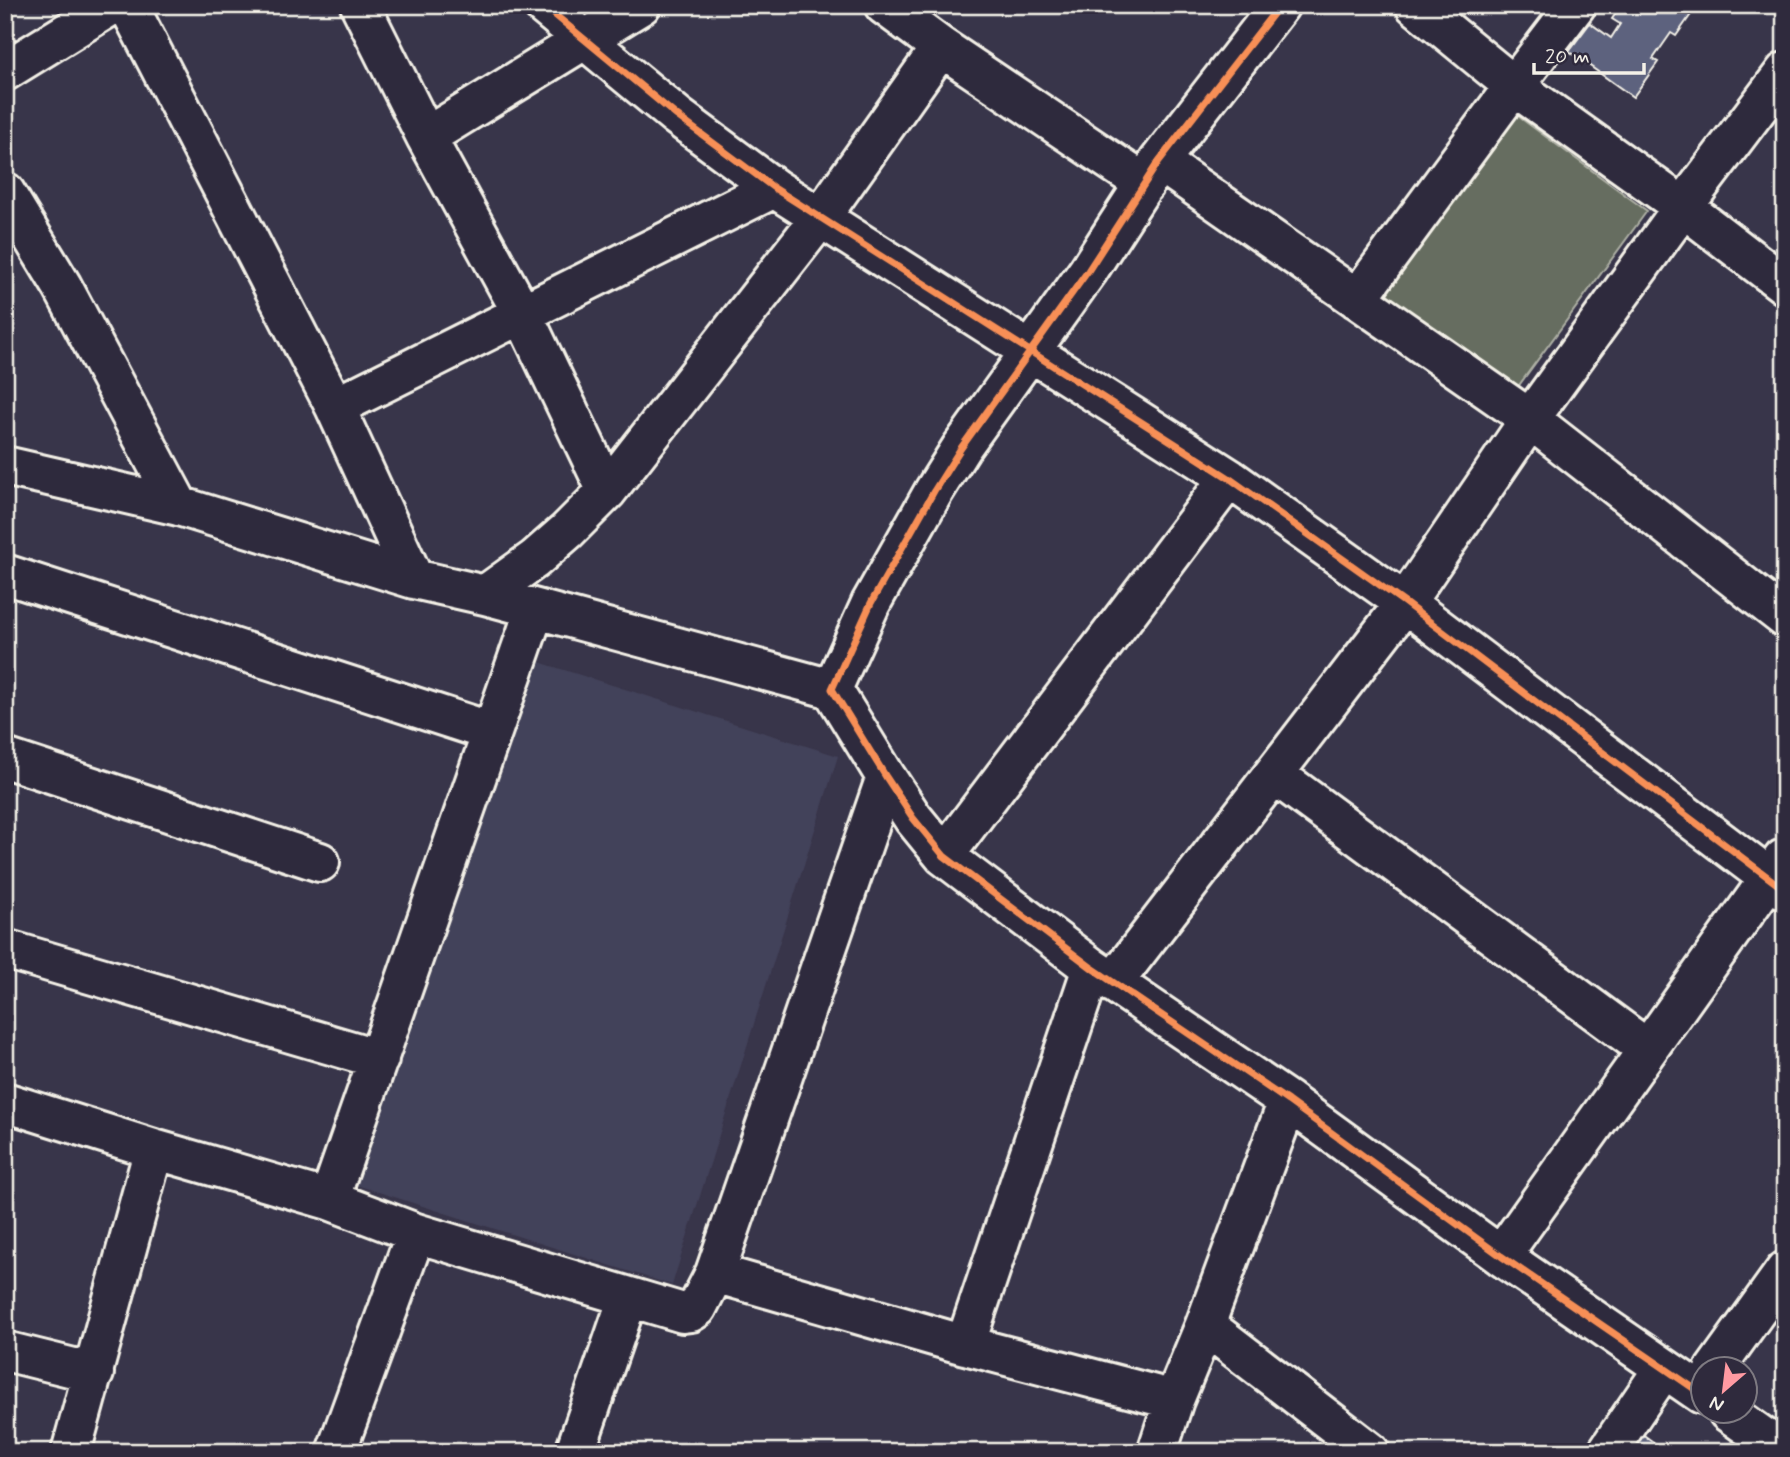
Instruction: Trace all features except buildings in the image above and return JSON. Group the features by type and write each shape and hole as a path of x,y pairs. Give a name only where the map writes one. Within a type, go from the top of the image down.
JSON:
{"street":[{"path":"5,71 112,5"},
{"path":"128,5 335,407 414,579"},
{"path":"360,5 426,138 522,313 607,491"},
{"path":"543,5 677,116 774,188 1229,478 1780,875 1647,1049 1502,1256"},
{"path":"426,138 641,5"},
{"path":"884,5 941,47 1152,172 1357,299 1530,419 1785,618"},
{"path":"832,690 871,603 961,448 1088,271 1152,172 1280,5"},
{"path":"1415,5 1514,86 1683,207 1785,285"},
{"path":"1357,299 1576,5"},
{"path":"485,596 535,559 607,491 820,218 941,47"},
{"path":"965,1345 1102,976 1274,774 1405,603 1530,419 1683,207 1785,72"},
{"path":"335,407 774,188"},
{"path":"5,192 62,286 178,506"},
{"path":"6,470 178,506 414,579 832,690 913,818 944,856 1102,976 1287,1101 1502,1256 1664,1368 1688,1380"},
{"path":"944,856 1229,478"},
{"path":"5,574 492,732"},
{"path":"329,1200 535,609"},
{"path":"5,758 320,862"},
{"path":"1274,774 1647,1049"},
{"path":"5,1102 329,1200 416,1233 628,1298 683,1313 691,1312 697,1308 715,1273 886,777"},
{"path":"5,948 379,1059"},
{"path":"1157,1452 1287,1101"},
{"path":"72,1452 154,1149"},
{"path":"336,1452 416,1233"},
{"path":"1731,1356 1785,1270"},
{"path":"715,1273 965,1345 1174,1401"},
{"path":"584,1449 628,1298"},
{"path":"1205,1325 1370,1452"},
{"path":"5,1352 94,1373"},
{"path":"1607,1452 1664,1368"},
{"path":"1753,1426 1784,1452"}],"shaded area":[{"path":"510,653 838,756 672,1285 344,1181"}],"green space":[{"path":"1515,114 1647,211 1514,392 1382,295"}],"cycle path":[{"path":"543,5 677,116 774,188 1229,478 1405,603 1785,890"},
{"path":"1280,5 1159,161 1088,271 961,448 871,603 832,689 913,818 944,856 1092,968 1288,1101 1501,1256 1688,1384"}]}
